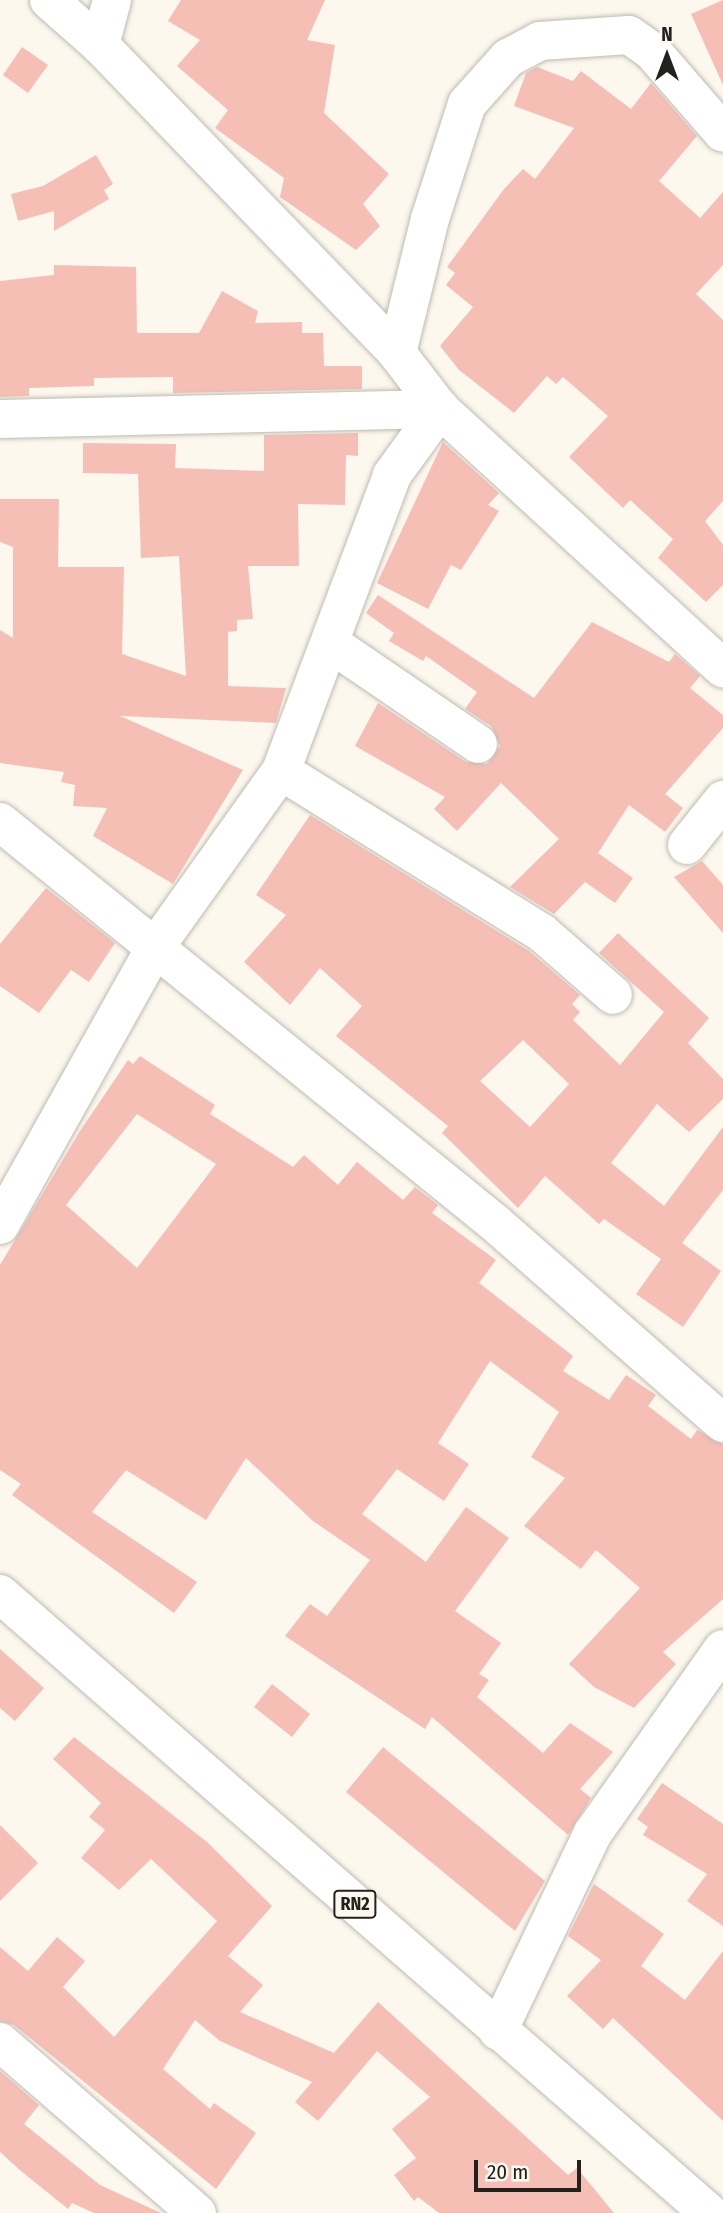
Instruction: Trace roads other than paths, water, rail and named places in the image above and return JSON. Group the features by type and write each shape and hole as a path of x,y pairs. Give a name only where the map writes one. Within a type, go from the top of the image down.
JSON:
{"main road":[{"path":"49,0 100,46 397,353 440,409 723,668"},
{"path":"100,46 112,0"},
{"path":"397,353 430,219 467,104 508,58 540,41 629,35 652,51 723,133"},
{"path":"0,419 440,409"},
{"path":"0,1225 156,946 281,771 392,475 440,409"},
{"path":"330,643 478,744"},
{"path":"281,771 542,933 613,995"},
{"path":"687,845 723,800"},
{"path":"0,822 495,1223 723,1423"},
{"name":"RN2","path":"0,1594 709,2213"},
{"path":"498,2031 593,1833 723,1649"},
{"path":"0,2042 197,2213"}]}
